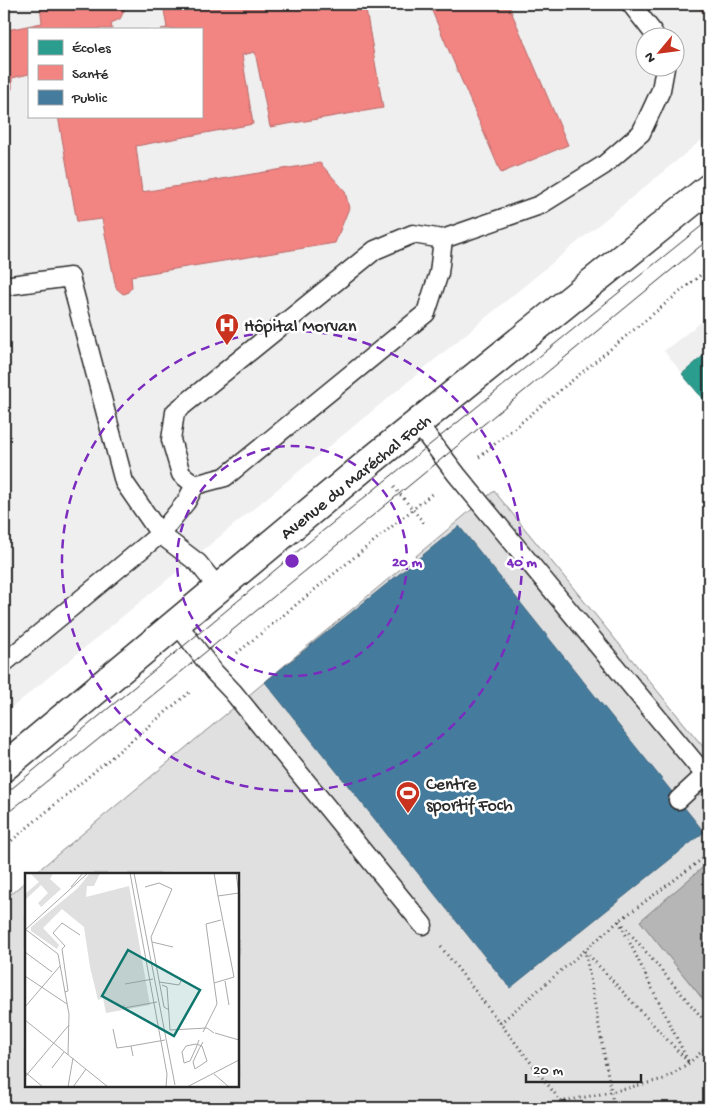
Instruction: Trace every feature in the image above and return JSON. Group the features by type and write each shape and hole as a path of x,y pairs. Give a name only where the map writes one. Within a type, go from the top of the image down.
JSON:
{"main road":[{"name":"Avenue du Maréchal Foch","path":"4,767 372,460 709,188"}],"lane":[{"path":"631,4 650,28"},
{"path":"195,485 181,474 171,440 175,412 375,250 413,234 443,239 540,205 604,164 641,133 661,90 663,78"},
{"path":"4,663 160,534 186,502 195,485 225,478 426,312 439,273 443,239"},
{"path":"4,286 70,277 124,482 160,534 198,563 219,589"},
{"path":"418,424 706,775 678,800"},
{"path":"176,622 214,672 424,925"}],"path":[{"path":"4,847 214,672 413,509 458,475 709,268"},
{"path":"500,1023 619,921 709,854"},
{"path":"619,921 709,1026"},
{"path":"619,921 689,1063"},
{"path":"424,925 566,1108"},
{"path":"585,951 689,1063"},
{"path":"585,951 614,1108"},
{"path":"560,1102 664,1079 689,1063 709,1045"}],"shaded area":[{"name":"Hôpital Morvan","path":"4,4 709,4 709,134 4,714"},
{"path":"709,316 709,406 664,351"},
{"name":"Centre sportif Foch","path":"494,491 709,754 709,1107 4,1108 4,900 25,882 25,1087 239,1087 239,873 35,873"},
{"path":"709,862 709,1007 640,921"}],"building: Écoles":[{"path":"709,351 709,406 682,374"}],"building: Santé":[{"path":"40,4 125,4 120,19 111,23 112,28 28,28 28,74 12,78 12,89 4,95 4,22 7,30 42,23"},
{"path":"163,4 365,4 383,108 270,127 255,52 242,55 253,124 136,146 142,192 320,163 345,191 349,208 335,243 131,276 132,287 127,293 123,294 116,288 102,219 77,222 58,118 202,118 202,28 167,28"},
{"path":"429,4 508,4 568,145 501,173"},
{"path":"696,4 709,4 709,20"}],"building: Public":[{"name":"Centre sportif Foch","path":"459,526 704,832 510,988 265,682"}],"tram line":[{"path":"4,795 304,546 709,220"},
{"path":"4,816 709,239"}],"place":[{"name":"Hôpital Morvan","path":"227,346"},
{"name":"Centre sportif Foch","path":"408,814"}]}
